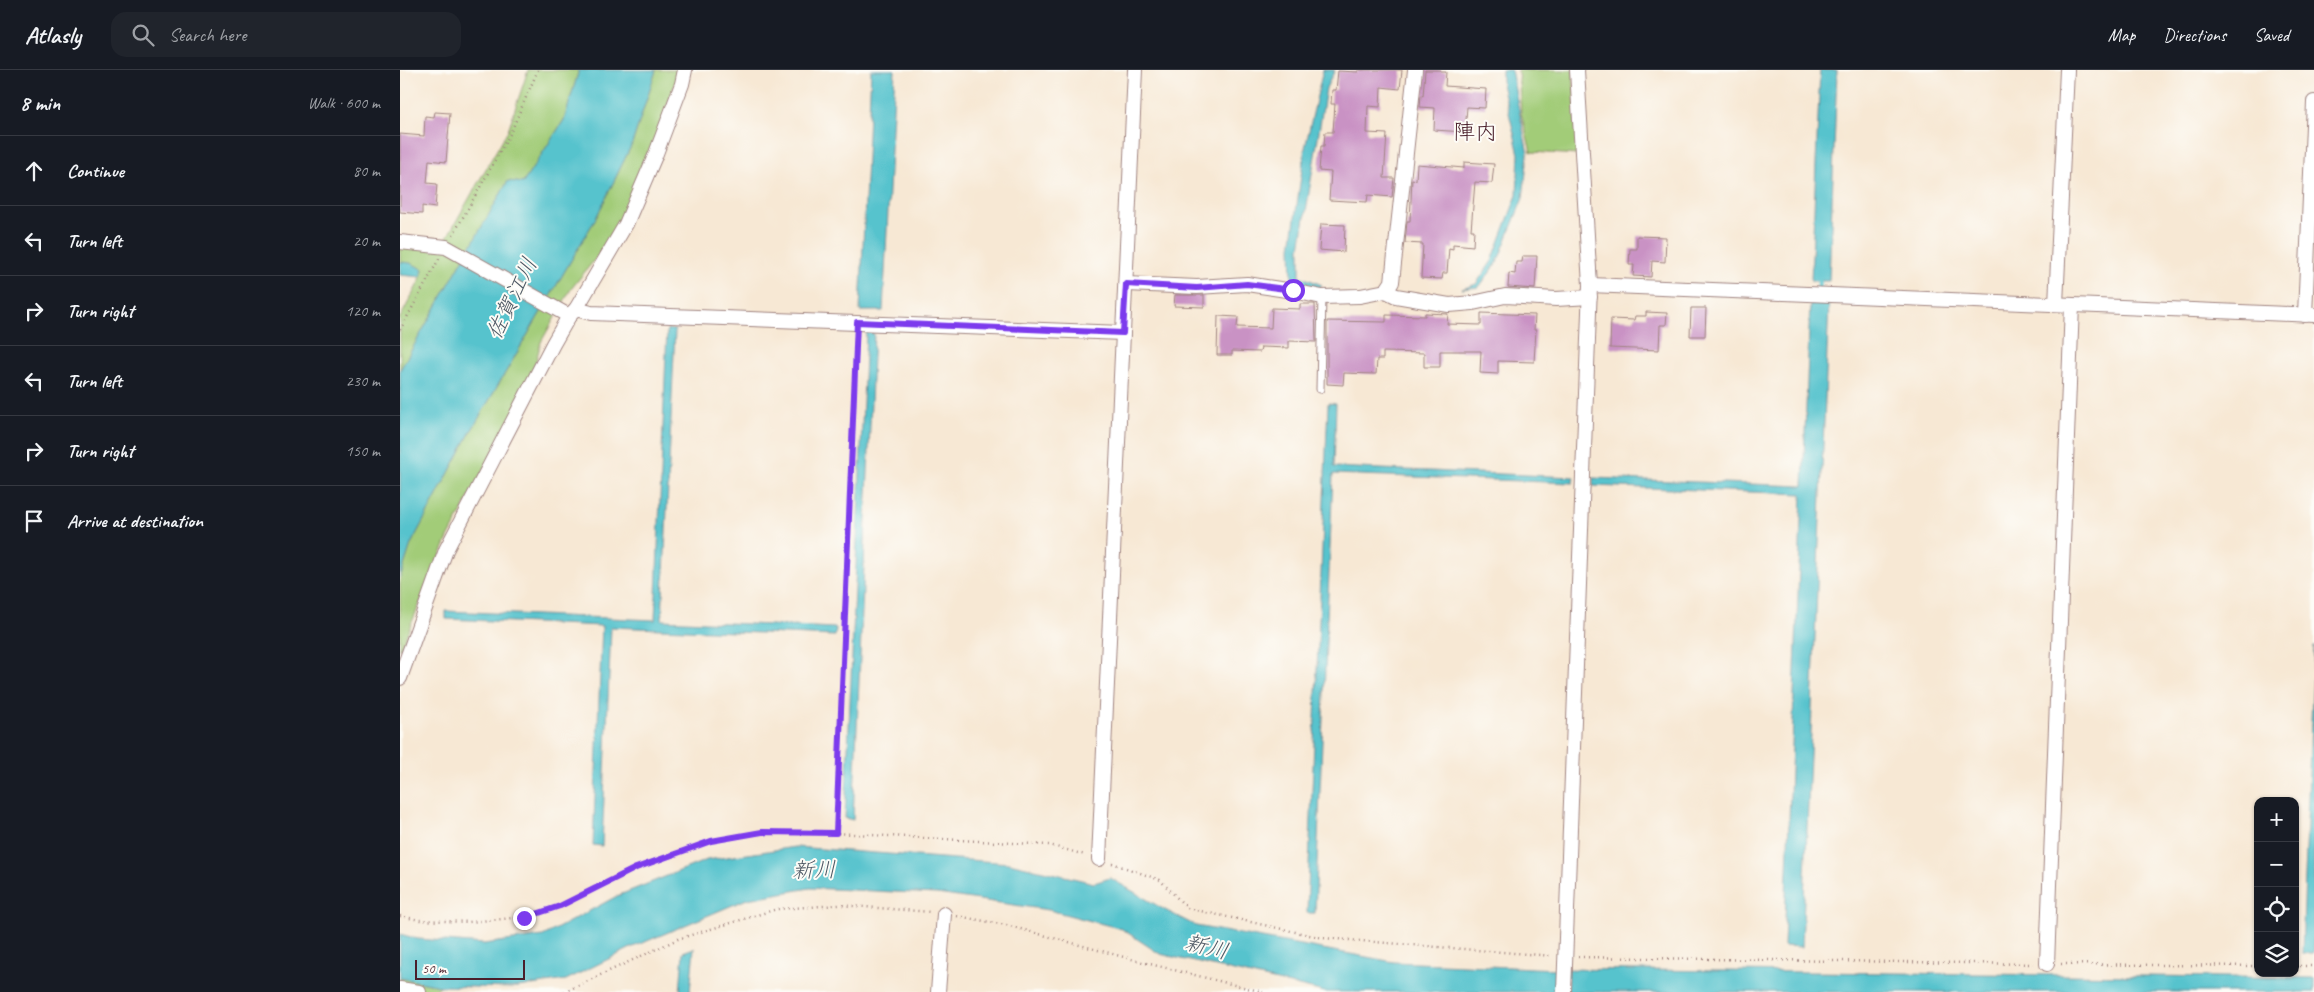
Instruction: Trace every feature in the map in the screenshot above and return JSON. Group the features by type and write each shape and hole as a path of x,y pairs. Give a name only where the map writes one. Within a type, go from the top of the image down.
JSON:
{"street":[{"path":"400,678 446,550 572,312 626,224 655,156 682,84 685,70"},
{"path":"1099,859 1135,70"},
{"path":"1386,291 1392,282 1415,70"},
{"path":"1564,992 1590,291 1578,70"},
{"path":"2056,304 2067,70"},
{"path":"1126,284 1197,288 1247,284 1293,290 1322,297 1360,296 1386,291 1396,296 1449,305 1473,303 1505,296 1556,299 1590,291 1804,294 2310,315 2314,102"},
{"path":"400,242 446,247 572,312 1123,333"},
{"path":"2047,964 2072,305"},
{"path":"938,992 944,914"},
{"path":"400,989 419,992"}],"lane":[{"path":"1320,389 1322,297"}],"path":[{"path":"400,330 510,134 538,70"},
{"path":"836,833 857,322"},
{"path":"400,916 420,920 469,922 524,918 560,906 636,868 711,841 762,832 836,833 1049,845 1099,859 1160,880 1187,908 1323,938 1565,960 2254,966"},
{"path":"564,992 678,939 777,910 839,905 944,914 1006,924 1146,963 1263,992"},
{"path":"2299,966 2314,966"}],"green space":[{"path":"528,70 579,70 564,120 523,183 508,181 400,370 400,318 420,280 423,269 410,263 400,262 400,245 438,249 446,239 508,130"},
{"path":"656,70 680,70 645,167 609,242 571,289 541,342 532,376 448,538 400,650 400,578 411,544 470,433 597,216 632,144"},
{"path":"1518,70 1573,70 1578,155 1531,152 1521,113"},
{"path":"400,978 440,986 434,992 400,992"}],"water":[{"name":"佐賀江川","path":"579,70 656,70 632,144 597,216 470,433 411,544 400,578 400,370 508,181 523,183 564,120"},
{"path":"871,70 895,70 883,311 860,311"},
{"path":"1323,70 1335,70 1326,88 1300,248 1300,276 1322,285 1318,289 1292,281 1291,247 1305,148"},
{"path":"1502,70 1511,70 1528,154 1523,198 1497,263 1479,287 1462,289 1476,284 1492,261 1517,195 1519,154 1502,84"},
{"path":"1820,70 1837,70 1829,281 1811,281"},
{"path":"400,262 410,263 423,269 421,277 400,275"},
{"path":"1810,302 1829,303 1802,947 1784,946 1802,494 1593,486 1593,478 1803,486"},
{"path":"667,329 675,330 662,620 836,628 835,636 611,627 602,846 593,845 602,626 446,619 446,611 655,620"},
{"path":"866,333 874,333 853,820 845,818"},
{"path":"1328,403 1336,404 1334,467 1574,477 1573,483 1333,474 1315,913 1307,913"},
{"path":"2314,646 2314,953 2302,953"},
{"name":"新川","path":"795,847 1009,863 1094,883 1110,878 1196,926 1394,962 1557,969 2314,978 2314,992 1325,992 1160,954 1122,929 1049,910 937,894 810,888 747,899 633,947 566,980 511,988 440,986 400,978 400,934 418,939 484,944 543,936 617,896 707,860"},
{"path":"694,948 690,992 680,992 683,952"}],"building":[{"path":"1358,70 1402,70 1400,89 1381,87 1380,107 1368,106 1367,133 1387,134 1384,178 1394,178 1392,197 1368,195 1367,202 1329,200 1331,172 1319,171 1321,146 1324,146 1325,132 1333,132 1335,104 1331,104 1332,90 1336,90 1338,71 1358,72"},
{"path":"1425,70 1441,70 1441,72 1446,72 1445,86 1486,89 1485,108 1467,107 1465,132 1434,130 1435,108 1420,107"},
{"path":"435,112 450,113 446,162 429,160 427,183 437,184 435,208 422,206 422,214 400,212 400,134 424,136 425,116 434,117"},
{"path":"1464,162 1494,164 1492,183 1475,182 1471,230 1474,230 1473,246 1453,244 1453,249 1449,248 1447,273 1443,273 1442,279 1421,278 1423,244 1405,243 1407,221 1410,221 1412,179 1416,180 1417,164 1464,168"},
{"path":"1321,224 1345,225 1344,252 1319,250"},
{"path":"1637,236 1666,237 1665,262 1652,261 1651,277 1633,276 1634,265 1629,265 1630,249 1637,249"},
{"path":"1523,256 1537,256 1535,289 1508,287 1509,273 1515,274 1516,262 1522,262"},
{"path":"1175,295 1204,295 1204,307 1174,306"},
{"path":"1300,304 1315,304 1316,342 1289,341 1289,348 1261,347 1260,352 1232,351 1232,355 1217,355 1218,316 1238,317 1237,327 1271,328 1272,308 1300,309"},
{"path":"1691,308 1706,308 1705,336 1690,336"},
{"path":"1646,312 1667,313 1666,325 1660,325 1659,350 1610,348 1611,319 1634,320 1635,316 1646,316"},
{"path":"1425,313 1448,314 1447,324 1481,325 1481,313 1535,315 1534,362 1498,361 1498,374 1480,373 1481,351 1440,351 1440,367 1424,367 1424,353 1383,352 1383,359 1377,359 1376,374 1344,373 1343,385 1327,384 1327,321 1386,322 1386,315 1425,316"}],"waterway":[{"path":"1818,302 1819,281"}],"district":[{"name":"陣内","path":"1475,131"}],"route":[{"path":"524,918 560,906 636,868 711,841 762,832 836,833 857,322 1123,333 1126,284 1197,288 1247,284 1293,290"}]}
